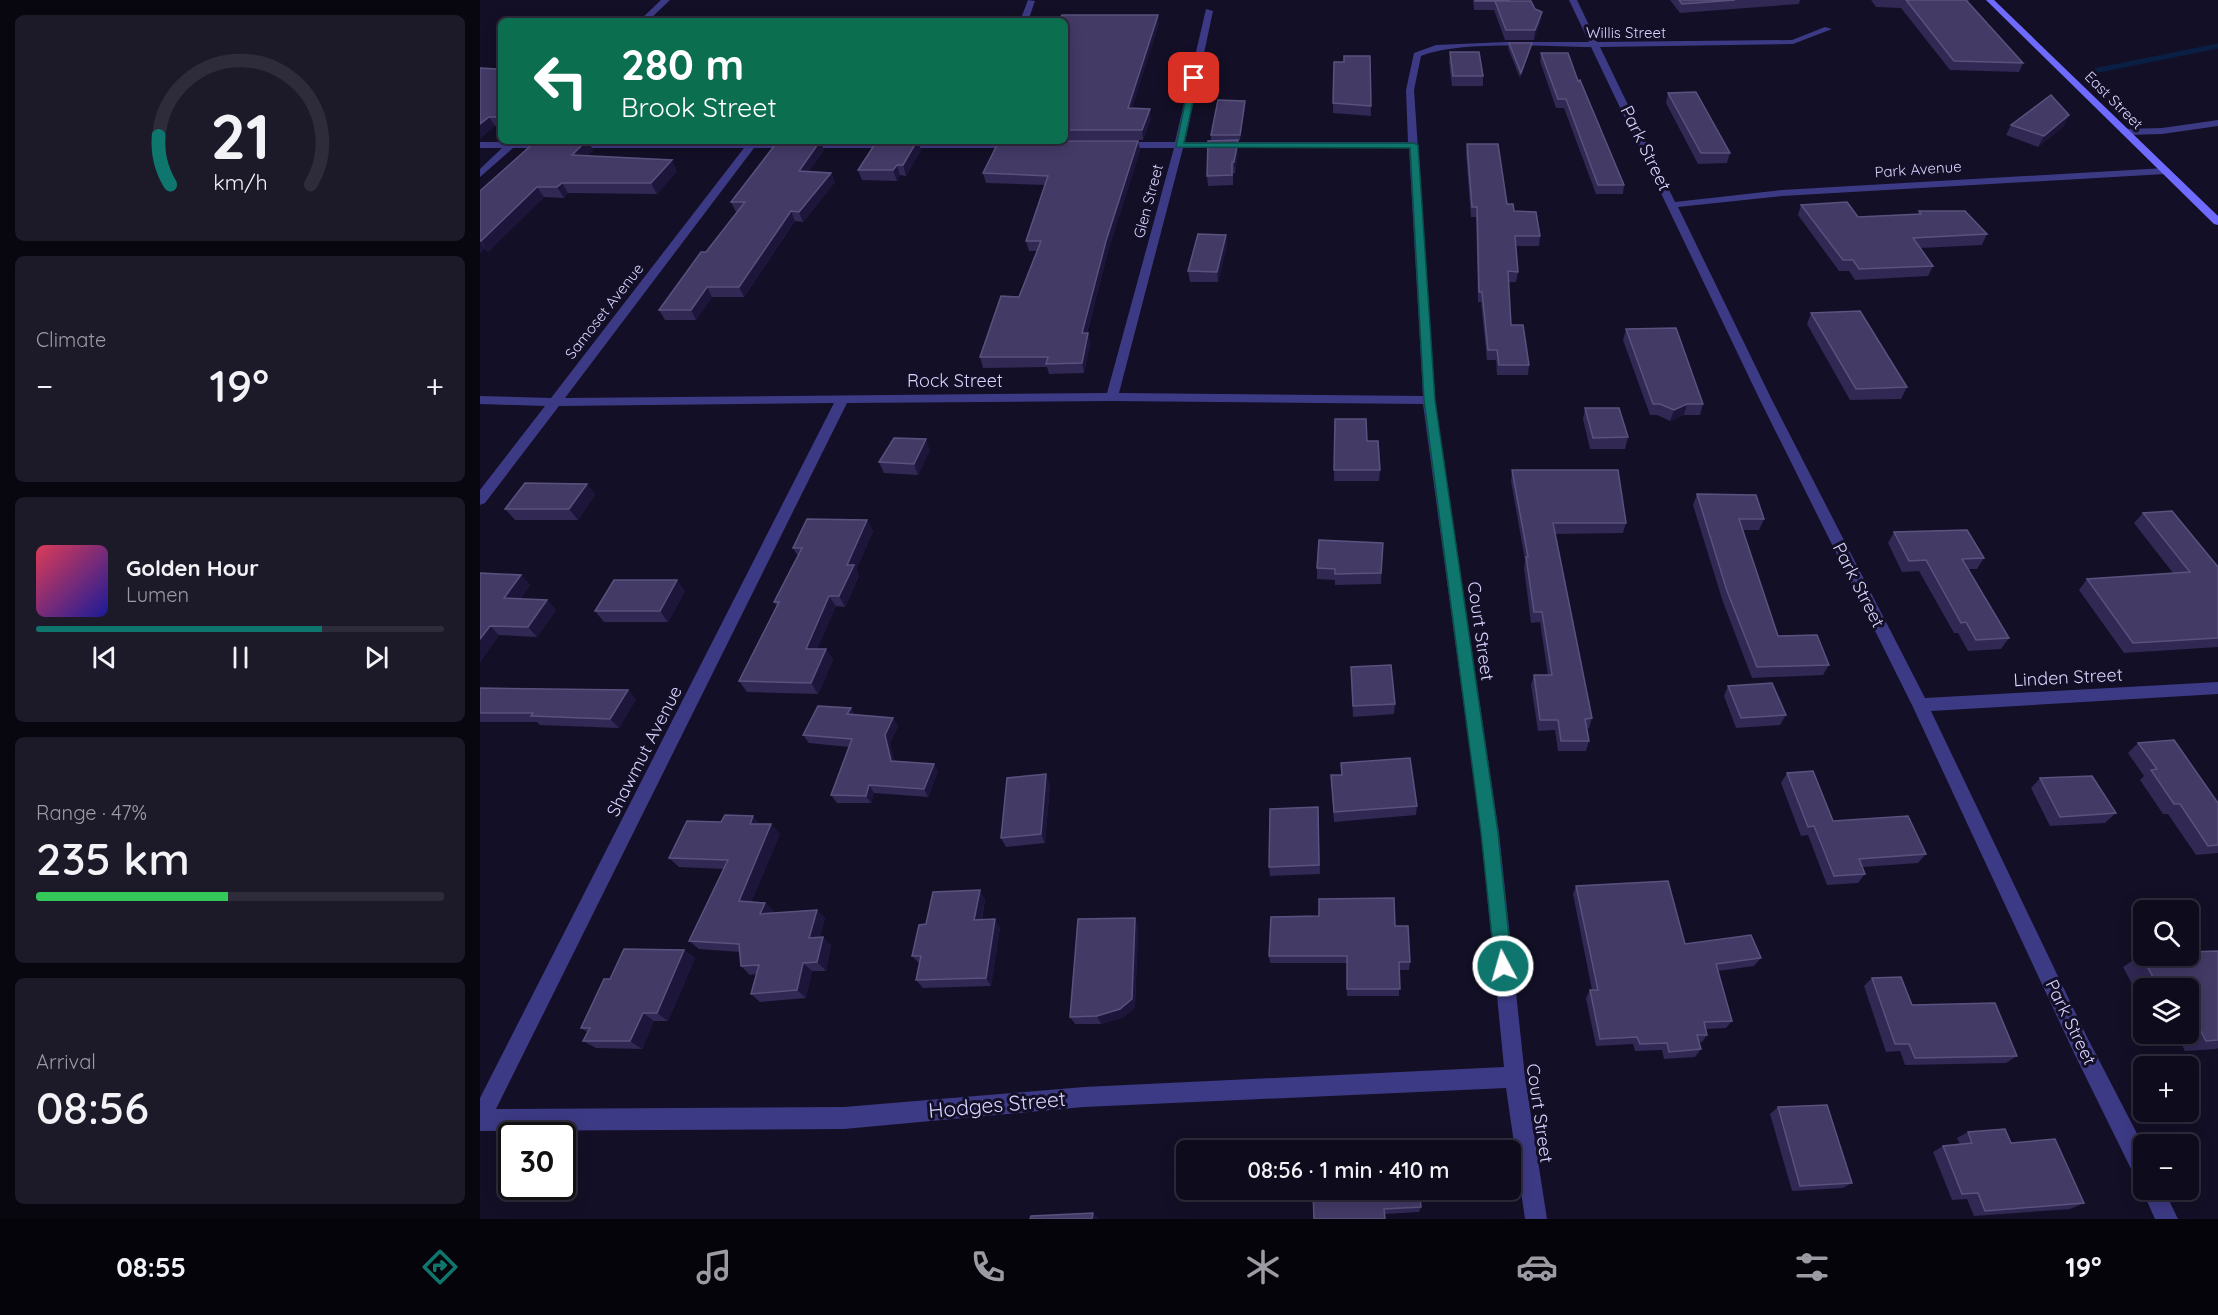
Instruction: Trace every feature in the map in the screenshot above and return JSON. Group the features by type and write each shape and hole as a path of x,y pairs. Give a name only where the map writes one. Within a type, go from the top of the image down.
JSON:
{"main road":[{"name":"East Street","path":"1990,0 2218,222"}],"street":[{"path":"647,18 666,0"},
{"name":"Park Street","path":"1573,0 1770,409 1920,705 2081,1046 2133,1149"},
{"path":"1025,18 1030,1"},
{"name":"Glen Street","path":"1112,397 1179,146 1209,11"},
{"name":"Willis Street","path":"1423,51 1458,45 1596,46 1793,42 1828,29"},
{"name":"Court Street","path":"1423,51 1417,55 1410,90 1430,400 1490,833 1515,1077 1536,1219"},
{"path":"2125,132 2218,123"},
{"path":"480,145 498,144"},
{"path":"480,174 512,144"},
{"name":"Samoset Avenue","path":"480,500 751,144"},
{"path":"995,144 1024,145"},
{"path":"1108,146 1414,145"},
{"name":"Park Avenue","path":"1673,205 1782,193 2165,171"},
{"name":"Rock Street","path":"480,400 553,402 1112,397 1430,400"},
{"name":"Shawmut Avenue","path":"480,1120 843,399"},
{"name":"Linden Street","path":"1920,705 2218,688"},
{"name":"Hodges Street","path":"480,1120 844,1118 1084,1096 1515,1077"},
{"path":"2158,1200 2168,1219"}],"building":[{"path":"1509,0 1509,1 1475,1"},
{"path":"1679,0 1735,0 1682,4"},
{"path":"1906,0 1966,0 2023,63 1954,61"},
{"path":"1495,1 1531,1 1535,9 1542,12 1535,30 1506,30"},
{"path":"1062,15 1158,15 1128,108 1150,109 1142,130 1068,130 1068,18 1060,18"},
{"path":"1509,43 1532,43 1521,73"},
{"path":"1450,52 1479,52 1483,76 1453,76"},
{"path":"1541,53 1568,53 1624,185 1598,185 1566,99 1558,99"},
{"path":"1344,56 1370,56 1371,106 1333,103 1334,62 1344,62"},
{"path":"480,68 497,69 498,117 489,117 480,124"},
{"path":"1696,92 1730,153 1701,153 1668,93"},
{"path":"2051,95 2069,115 2044,136 2011,125"},
{"path":"1218,100 1245,101 1240,135 1211,135"},
{"path":"1238,140 1234,162 1232,162 1232,175 1207,176 1208,141"},
{"path":"1138,141 1106,241 1082,333 1088,333 1082,363 1046,364 1048,357 980,357 1001,296 1019,297 1041,241 1026,241 1048,176 983,173 998,144"},
{"path":"533,144 583,144 572,155 672,160 651,183 562,183 557,187 537,187 481,241 480,191"},
{"path":"776,144 818,144 799,171 831,173 799,212 791,211 739,287 707,287 691,310 659,310 701,252 706,252 745,202 731,202"},
{"path":"875,144 915,144 903,165 897,165 893,170 858,170"},
{"path":"1467,144 1498,144 1507,204 1513,204 1514,211 1536,212 1540,236 1515,236 1518,272 1508,271 1511,325 1523,325 1529,365 1499,365 1497,350 1488,350 1482,292 1479,292 1477,207 1472,207"},
{"path":"1847,202 1858,217 1921,214 1919,211 1965,211 1987,234 1913,238 1933,266 1859,269 1853,260 1843,260 1801,205"},
{"path":"1198,234 1226,235 1217,272 1188,271"},
{"path":"1860,311 1907,387 1856,389 1811,313"},
{"path":"1676,328 1703,404 1687,404 1674,410 1660,404 1653,404 1626,329"},
{"path":"1585,408 1619,408 1628,437 1593,438"},
{"path":"1335,419 1366,419 1367,441 1378,441 1380,470 1334,470"},
{"path":"894,438 926,439 914,464 879,462"},
{"path":"1512,470 1618,470 1626,523 1553,523 1592,718 1585,719 1589,741 1561,741 1558,720 1540,720 1534,675 1552,675 1542,612 1534,612 1526,557 1528,557"},
{"path":"525,483 587,484 569,509 505,509"},
{"path":"1697,494 1756,495 1764,519 1739,519 1778,636 1817,635 1829,665 1757,667 1727,591"},
{"path":"2172,511 2218,567 2218,638 2133,643 2087,579 2190,572 2143,513"},
{"path":"807,519 867,520 847,565 854,565 839,596 829,596 806,649 826,649 811,683 739,681 779,602 774,602 802,548 793,548"},
{"path":"1967,530 1984,558 1962,559 2009,638 1976,640 1966,622 1961,623 1926,560 1909,561 1894,532"},
{"path":"1319,540 1383,543 1381,573 1335,574 1335,569 1317,568"},
{"path":"480,573 521,575 504,598 547,600 528,627 490,626 480,639"},
{"path":"614,580 677,580 660,611 595,611"},
{"path":"1391,665 1395,704 1353,706 1351,667"},
{"path":"1772,683 1786,715 1741,718 1728,686"},
{"path":"480,688 628,690 610,719 531,716 533,713 480,713"},
{"path":"818,706 851,708 847,714 893,718 885,735 891,761 934,764 924,789 869,785 866,796 831,795 852,739 803,735"},
{"path":"2174,740 2218,803 2218,845 2208,846 2180,804 2174,804 2151,770 2157,769 2138,743"},
{"path":"1410,758 1417,806 1334,812 1331,775 1342,775 1341,763"},
{"path":"1813,771 1833,821 1908,816 1926,854 1859,859 1865,874 1834,876 1814,826 1808,827 1787,773"},
{"path":"1046,774 1041,834 1001,838 1007,778"},
{"path":"2092,776 2116,813 2060,817 2040,778"},
{"path":"1318,807 1319,865 1269,867 1270,809"},
{"path":"725,815 753,816 750,824 771,824 739,901 765,903 760,914 817,910 809,938 823,937 817,962 803,963 797,990 751,994 759,965 741,966 739,944 689,941 728,860 669,858 687,821 721,822"},
{"path":"1668,881 1685,944 1751,935 1761,958 1716,964 1732,1021 1704,1022 1707,1035 1697,1035 1701,1049 1669,1052 1667,1043 1640,1044 1637,1037 1600,1039 1590,990 1598,990 1576,886"},
{"path":"980,890 974,920 995,919 986,978 916,980 921,956 912,956 919,925 926,924 933,892"},
{"path":"1394,898 1395,926 1408,926 1410,962 1399,962 1400,989 1347,989 1347,956 1269,956 1271,917 1319,916 1319,899"},
{"path":"1135,918 1132,999 1120,1009 1097,1016 1070,1017 1078,919"},
{"path":"624,949 684,950 657,1013 643,1013 630,1041 583,1041 590,1028 581,1028 604,979 610,979"},
{"path":"2218,951 2218,1040 2206,1041 2199,1028 2199,978 2154,978 2147,966 2199,966 2199,952"},
{"path":"1901,977 1912,1005 1995,1003 2017,1056 1915,1058 1909,1044 1895,1044 1872,978"},
{"path":"1827,1105 1852,1183 1800,1186 1778,1107"},
{"path":"2005,1129 2011,1143 2055,1139 2084,1203 1985,1211 1978,1193 1962,1194 1943,1146 1972,1143 1968,1132"},
{"path":"1313,1200 1420,1200 1421,1207 1384,1209 1385,1219 1314,1219"},
{"path":"1093,1213 1092,1219 1030,1219 1031,1216"}],"waterway":[{"path":"2094,71 2218,46"}],"route":[{"path":"1194,78 1179,146 1414,145 1430,400 1490,833 1503,966"}]}
